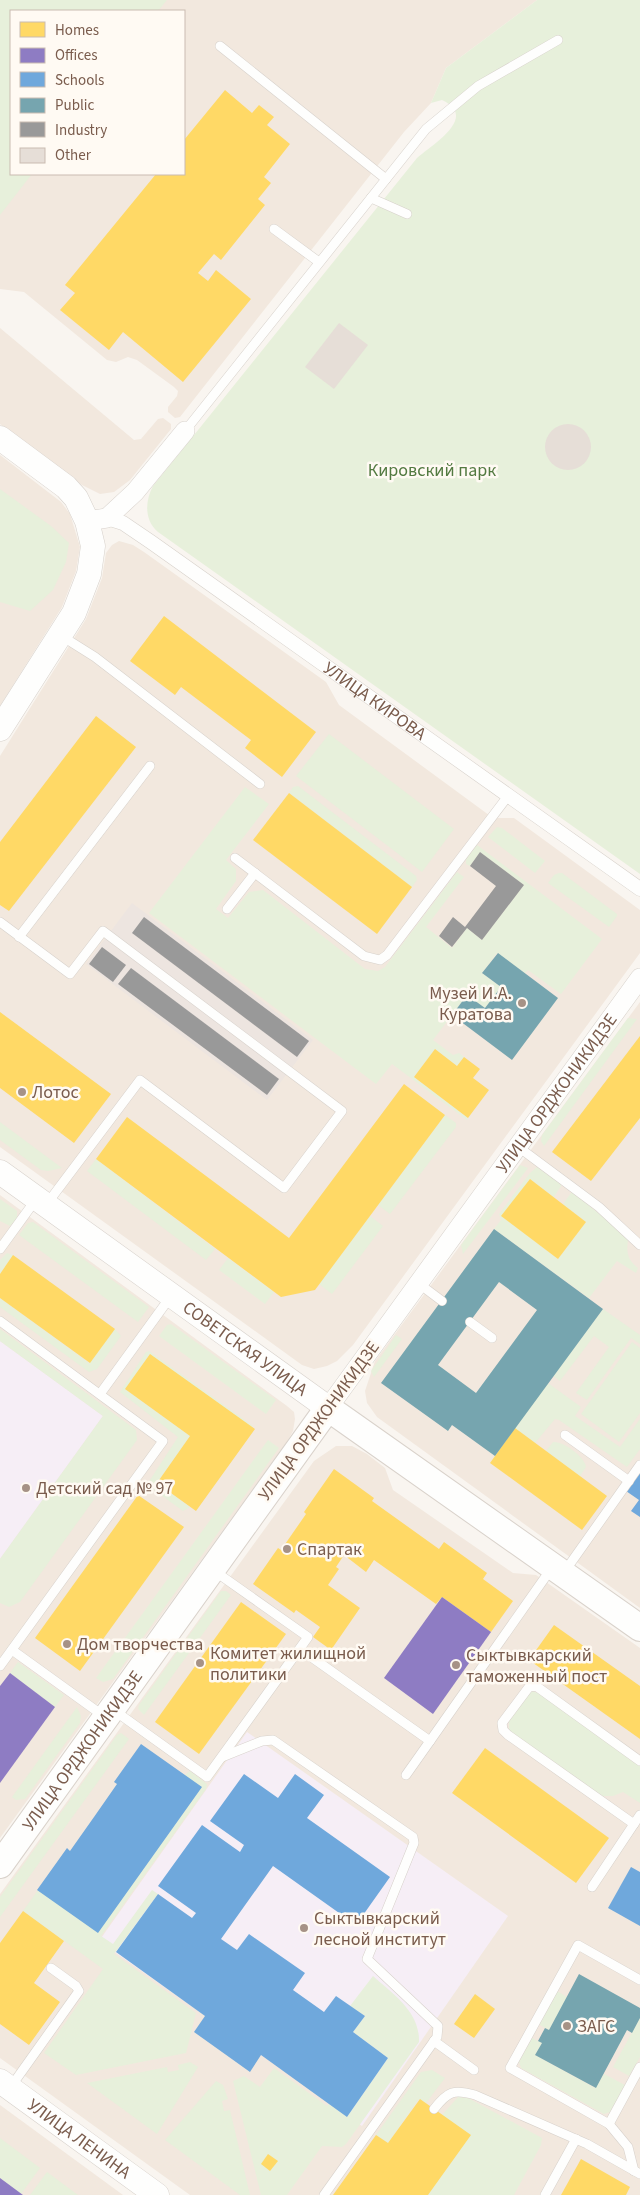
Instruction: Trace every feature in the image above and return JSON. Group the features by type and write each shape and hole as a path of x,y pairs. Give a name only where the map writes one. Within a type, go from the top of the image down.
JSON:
{"main road":[{"name":"УЛИЦА ОРДЖОНИКИДЗЕ","path":"2,1859 109,1714 328,1408"},
{"name":"СОВЕТСКАЯ УЛИЦА","path":"328,1408 640,1628"}],"street":[{"path":"0,729 74,613 89,574 97,520 135,492 185,431"},
{"path":"0,438 66,487 97,520"},
{"name":"УЛИЦА КИРОВА","path":"97,520 123,523 151,542 640,889"},
{"name":"УЛИЦА ОРДЖОНИКИДЗЕ","path":"328,1408 640,978"},
{"name":"СОВЕТСКАЯ УЛИЦА","path":"0,1172 328,1408"},
{"name":"УЛИЦА ЛЕНИНА","path":"4,2085 157,2195"}],"lane":[{"path":"185,431 426,129 478,86 558,40"},
{"path":"220,46 386,178"},
{"path":"371,198 407,214"},
{"path":"274,229 319,262"},
{"path":"60,635 95,656 260,784"},
{"path":"19,936 150,766"},
{"path":"235,858 364,956 380,960 387,955 508,796"},
{"path":"228,909 255,873"},
{"path":"0,922 70,974 103,931 342,1111 284,1188 140,1080 41,1202 0,1249"},
{"path":"517,1146 599,1208 640,1245"},
{"path":"418,1283 442,1301"},
{"path":"100,1394 171,1296"},
{"path":"0,1321 163,1440 0,1666"},
{"path":"470,1322 492,1338"},
{"path":"565,1435 629,1481"},
{"path":"406,1774 558,1570 640,1465"},
{"path":"12,1650 207,1777 308,1637 213,1570"},
{"path":"300,1649 430,1741"},
{"path":"634,1824 508,1735 503,1730 502,1724 529,1687 536,1686 640,1761"},
{"path":"222,1757 262,1741 273,1740 413,1837 414,1843 367,1959 438,2026 437,2037 324,2195"},
{"path":"592,1886 640,1815"},
{"path":"637,2173 628,2147 609,2124 510,2068 578,1945 640,1980"},
{"path":"4,2085 80,1992 76,1986 51,1968"},
{"path":"434,2041 474,2070"},
{"path":"609,2124 640,2067"},
{"path":"434,2109 444,2097 453,2092 461,2091 475,2095 576,2139 637,2173"},
{"path":"545,2195 576,2139"}],"shaded area":[{"path":"0,0 537,0 446,68 431,103 404,132 180,417 175,418 168,412 168,407 177,396 178,391 174,387 137,360 128,357 116,362 107,360 24,292 0,289"},
{"path":"0,328 134,440 141,439 158,419 163,418 171,424 171,429 130,480 114,492 100,494 82,485 0,424"},
{"path":"0,455 61,502 70,514 80,547 76,571 62,607 0,706"},
{"path":"119,541 133,545 144,552 326,682 339,705 493,818 514,818 640,910 640,953 353,1345 337,1361 327,1366 314,1369 302,1365 0,1147 0,756 86,619 102,578 106,553 112,545"},
{"path":"132,903 313,1040 267,1100 86,964"},
{"path":"640,1002 640,1608 377,1417 367,1403 365,1391 375,1361"},
{"path":"0,1195 287,1406 294,1412 295,1419 293,1431 287,1442 0,1838"},
{"name":"Детский сад № 97","path":"0,1341 103,1416 0,1559"},
{"path":"336,1446 352,1446 367,1454 385,1468 393,1490 513,1573 536,1575 640,1648 640,2195 190,2195 0,2058 0,1894 314,1461"},
{"name":"Сыктывкарский лесной институт","path":"247,1732 508,1916 362,2126 99,1941"},
{"path":"0,2105 123,2195 0,2195"}],"green space":[{"path":"0,0 167,0 159,10 10,10 10,175 31,175 0,215"},
{"name":"Кировский парк","path":"537,0 640,0 640,874 158,532 150,522 147,510 148,498 153,486 417,158 442,138 455,122 456,114 452,107 442,100 431,103 446,68"},
{"path":"0,489 51,526 69,543 66,562 53,590 30,611 0,602"},
{"path":"329,734 454,829 422,872 296,776"},
{"path":"298,786 416,876 417,880 412,887 289,793 293,787"},
{"path":"245,787 269,804 226,860 236,869 236,881 216,909 228,918 249,892 263,890 365,969 378,971 385,967 457,872 464,877 426,927 452,948 467,928 482,940 524,885 480,852 470,866 466,864 466,859 477,845 602,939 561,994 528,970 525,973 497,953 482,973 501,987 485,1008 467,995 433,1040 453,1055 459,1053 464,1057 457,1066 435,1049 414,1077 468,1118 467,1120 392,1064 376,1084 149,913"},
{"path":"497,827 502,828 545,861 535,873 488,837"},
{"path":"562,873 617,914 609,927 548,883 554,875"},
{"path":"628,1018 637,1019 544,1146 541,1141 542,1135"},
{"path":"445,1115 456,1123 456,1127 390,1214 378,1205"},
{"path":"0,1122 62,1168 48,1171 41,1170 0,1140"},
{"path":"96,1159 215,1249 206,1260 87,1171"},
{"path":"520,1165 528,1168 463,1254 461,1245"},
{"path":"537,1167 561,1184 554,1197 530,1179 502,1216 558,1259 586,1222 563,1204 573,1192 628,1240 627,1249 630,1259 638,1268 636,1273 617,1261 589,1298 494,1229 501,1220 499,1214 530,1173"},
{"path":"0,1199 17,1211 17,1218 10,1226 0,1221"},
{"path":"370,1216 383,1226 332,1294 319,1284"},
{"path":"33,1222 149,1307 138,1322 19,1235 28,1223"},
{"path":"7,1253 13,1255 0,1274 0,1260"},
{"path":"228,1258 274,1292 265,1304 219,1270"},
{"path":"0,1298 89,1363 115,1329 121,1336 97,1369 89,1372 0,1307"},
{"path":"603,1309 640,1335 640,1344 631,1338 587,1400 576,1393 609,1347 594,1336 560,1381 553,1376"},
{"path":"171,1324 276,1400 266,1414 159,1336 167,1325"},
{"path":"0,1329 136,1430 137,1440 20,1602 9,1607 0,1603 0,1559 103,1416 0,1341"},
{"path":"396,1335 402,1339 374,1377 371,1371"},
{"path":"632,1342 640,1348 640,1413 619,1442 581,1414"},
{"path":"149,1351 253,1426 150,1354 125,1389 190,1436 157,1483 190,1507 183,1511 150,1487 148,1483 178,1437 120,1392 146,1352"},
{"path":"548,1383 581,1407 575,1416 620,1447 640,1419 640,1449 627,1467 559,1420 555,1419 535,1443 515,1428"},
{"path":"268,1440 279,1448 113,1679 103,1682 96,1678"},
{"path":"553,1442 568,1447 582,1459 586,1467 580,1476 546,1451"},
{"path":"221,1591 226,1591 231,1595 144,1715 138,1709 139,1705"},
{"path":"18,1662 64,1695 55,1707 10,1673"},
{"path":"532,1691 544,1695 640,1766 640,1803 623,1792 613,1796 602,1796 509,1731 509,1720 528,1693"},
{"path":"77,1707 81,1716 80,1723 25,1799 16,1800 12,1797"},
{"path":"121,1733 129,1739 0,1917 0,1897 117,1735"},
{"path":"190,1771 207,1784 206,1789 101,1936 113,1944 152,1890 158,1894 114,1954 196,2013 186,2053 76,2075 44,2053 103,1969 23,1911 38,1890"},
{"path":"373,1976 397,1997 410,2013 418,2031 419,2042 346,2144 342,2147 322,2146 287,2195 261,2195 233,2081 244,2076 260,2087 274,2068 327,2106 329,2104 347,2117 388,2058 353,2032 365,2016 350,2006"},
{"path":"557,1991 567,1997 549,2030 538,2024"},
{"path":"640,2018 640,2057 629,2076 613,2067"},
{"path":"532,2038 542,2043 535,2055 595,2088 604,2074 625,2085 610,2112 604,2114 521,2068 519,2062"},
{"path":"190,2062 198,2067 157,2134 87,2083 167,2067 168,2072 179,2070 178,2065"},
{"path":"432,2070 445,2078 426,2103 419,2099 388,2143 376,2135 421,2072"},
{"path":"216,2081 223,2085 228,2099 222,2101 224,2111 230,2110 250,2195 240,2195 165,2140"},
{"path":"458,2097 468,2098 542,2138 541,2145 514,2195 428,2195 442,2115"},
{"path":"0,2138 40,2168 21,2194 0,2178"},
{"path":"47,2172 78,2195 30,2195"}],"building: Homes":[{"path":"225,90 252,113 259,105 274,117 267,125 290,144 264,177 271,183 258,199 265,205 221,260 214,254 198,273 208,281 216,270 251,299 183,382 123,332 109,350 60,310 75,293 65,285 155,175 185,175 185,139"},
{"path":"164,616 316,732 282,777 245,748 251,740 181,687 175,695 130,661"},
{"path":"96,716 136,747 9,911 0,905 0,842"},
{"path":"289,793 412,887 377,934 253,840"},
{"path":"0,1012 111,1094 74,1143 0,1088"},
{"path":"640,1036 640,1118 591,1181 552,1152"},
{"path":"435,1049 457,1066 464,1057 480,1069 473,1078 489,1090 468,1118 414,1077"},
{"path":"404,1084 445,1115 315,1290 281,1297 96,1159 127,1117 289,1238"},
{"path":"530,1179 586,1222 558,1259 501,1216"},
{"path":"13,1255 115,1329 90,1363 0,1298 0,1274"},
{"path":"150,1354 255,1429 196,1511 157,1483 190,1436 125,1389"},
{"path":"515,1428 607,1496 582,1530 490,1463"},
{"path":"334,1469 374,1498 372,1501 439,1549 444,1542 487,1573 483,1579 513,1601 491,1632 442,1597 436,1604 374,1560 366,1572 344,1555 336,1567 339,1569 328,1585 360,1608 331,1650 313,1637 320,1627 296,1610 294,1613 253,1584 278,1548 281,1550 306,1514 304,1512"},
{"path":"138,1495 184,1527 80,1671 35,1638"},
{"path":"241,1602 286,1634 199,1754 155,1722"},
{"path":"554,1625 640,1686 640,1739 529,1660"},
{"path":"485,1748 609,1838 576,1883 452,1793"},
{"path":"23,1911 64,1941 34,1983 60,2002 29,2045 0,2024 0,1943"},
{"path":"475,1994 495,2009 474,2038 454,2024"},
{"path":"420,2099 471,2135 428,2195 333,2195 376,2135 388,2143"},
{"path":"268,2154 278,2161 270,2171 261,2164"},
{"path":"581,2159 630,2187 626,2195 561,2195"}],"building: Offices":[{"path":"442,1597 491,1632 433,1714 384,1678"},
{"path":"10,1673 55,1707 0,1783 0,1686"},
{"path":"0,2178 23,2195 0,2195"}],"building: Schools":[{"path":"640,1471 640,1517 631,1511 639,1500 626,1491"},
{"path":"141,1744 202,1787 98,1933 37,1890 67,1848 70,1851 117,1784 114,1782"},
{"path":"244,1774 278,1798 295,1774 324,1795 307,1818 390,1877 356,1925 273,1866 221,1939 237,1950 249,1934 305,1973 293,1990 324,2012 336,1996 365,2016 353,2032 388,2058 347,2117 261,2055 250,2072 194,2032 205,2016 116,1952 158,1894 192,1918 196,1913 158,1886 202,1825 240,1852 244,1845 210,1821"},
{"path":"631,1867 640,1872 640,1926 608,1908"}],"building: Public":[{"name":"Музей И.А. Куратова","path":"498,953 558,998 512,1060 452,1015 467,995 485,1008 501,987 482,973"},
{"path":"494,1229 603,1309 495,1456 452,1425 448,1431 381,1383","holes":["499,1282 537,1310 476,1393 438,1365"]},
{"path":"579,1974 640,2008 640,2018 632,2033 627,2030 596,2088 535,2055 542,2043 538,2041 545,2028 549,2030"}],"building: Industry":[{"path":"480,852 524,885 482,940 467,928 452,947 439,936 453,917 465,927 496,886 470,866"},
{"path":"144,917 309,1041 297,1057 132,933"},
{"path":"102,947 126,965 113,982 89,964"},
{"path":"131,968 279,1079 267,1095 118,984"}],"building: Other":[{"path":"339,323 368,345 334,389 305,367"},
{"path":"564,424 572,424 581,428 587,434 591,447 587,460 581,466 572,470 564,470 555,466 549,460 545,451 545,443 549,434 555,428"}],"place":[{"name":"Музей И.А. Куратова","path":"522,1003"},
{"name":"Лотос","path":"22,1092"},
{"name":"Детский сад № 97","path":"26,1488"},
{"name":"Спартак","path":"287,1549"},
{"name":"Дом творчества","path":"67,1644"},
{"name":"Комитет жилищной политики","path":"200,1663"},
{"name":"Сыктывкарский таможенный пост","path":"456,1665"},
{"name":"Сыктывкарский лесной институт","path":"304,1928"},
{"name":"ЗАГС","path":"567,2026"}]}
